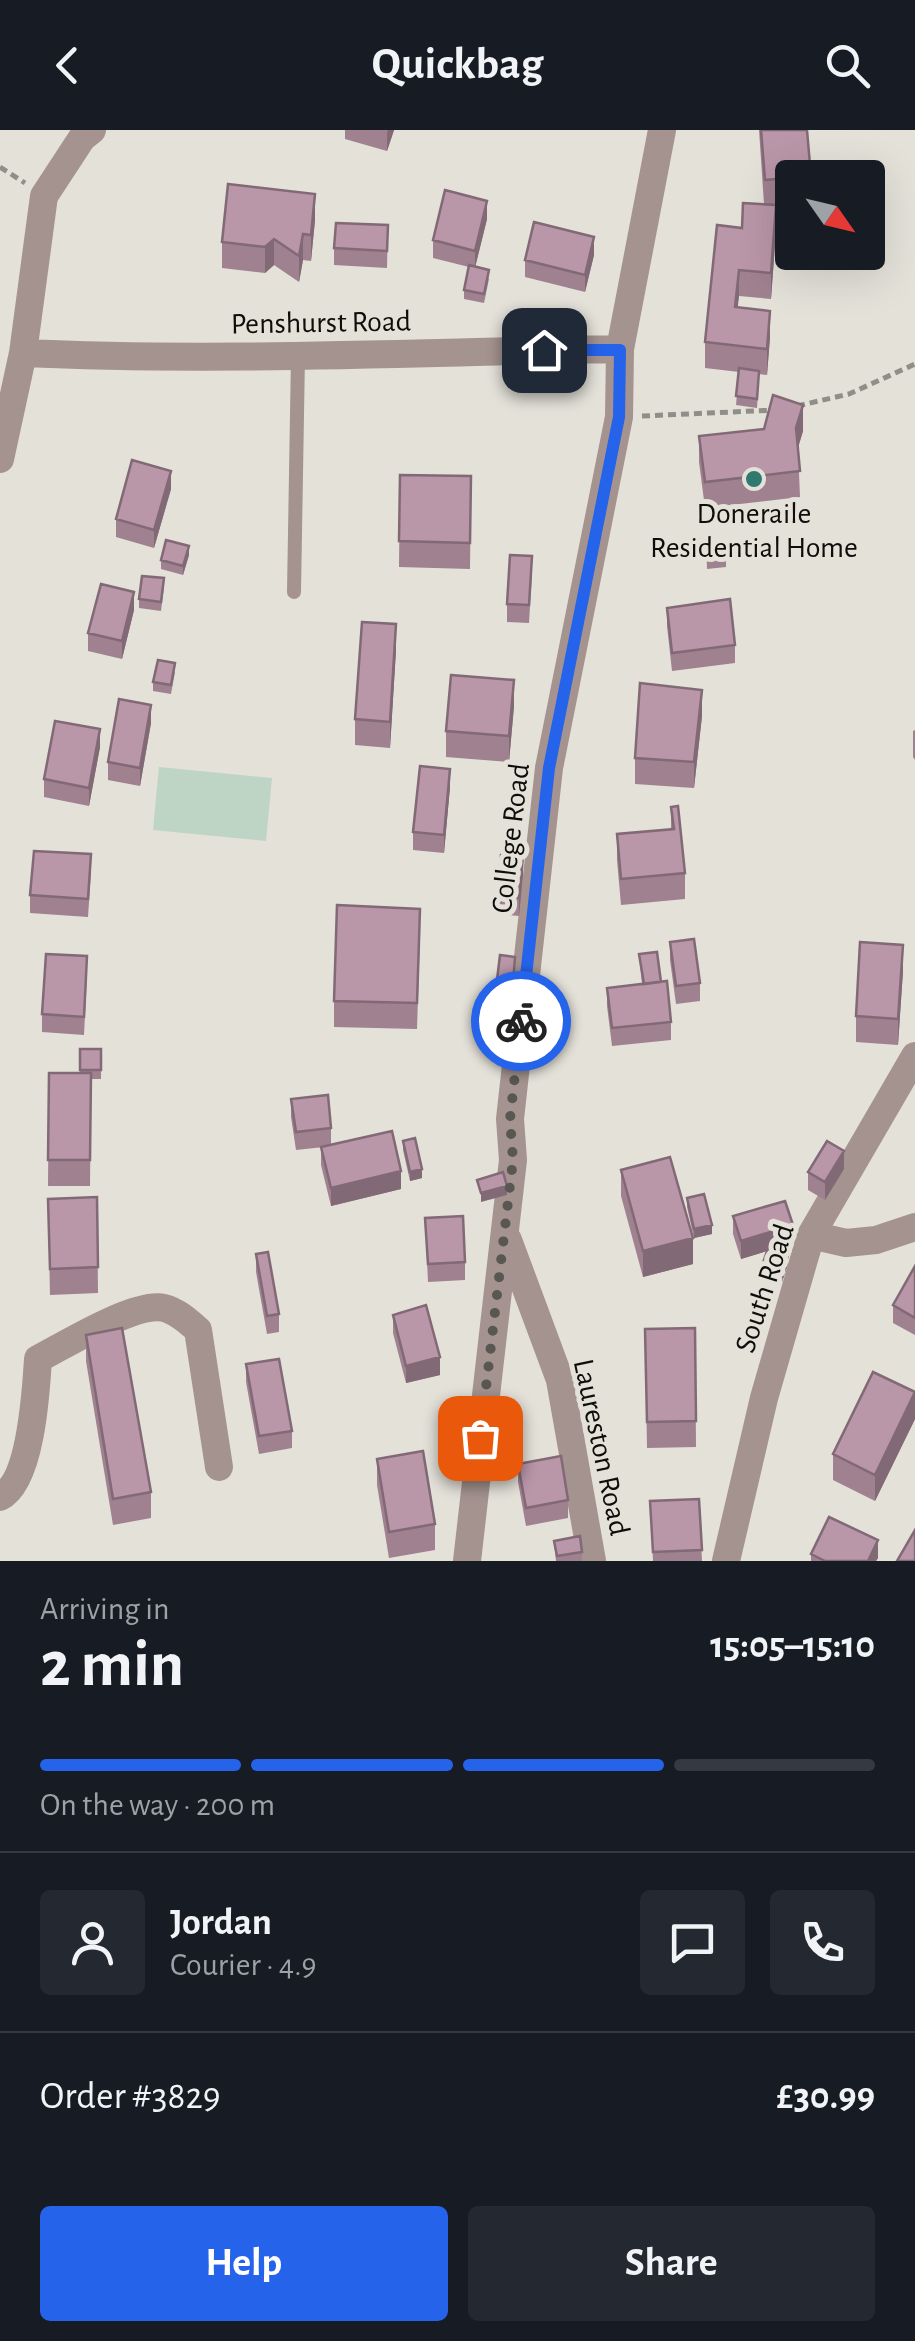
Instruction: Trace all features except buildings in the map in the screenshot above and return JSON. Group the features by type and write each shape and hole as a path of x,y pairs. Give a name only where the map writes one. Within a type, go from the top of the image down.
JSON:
{"street":[{"path":"0,459 23,353 44,196 82,138 92,130"},
{"name":"College Road","path":"467,1561 513,1160 510,1119 549,768 619,417 620,350 662,130"},
{"name":"Penshurst Road","path":"23,353 298,356 620,350"},
{"name":"South Road","path":"726,1561 764,1398 811,1235 915,1056"},
{"path":"811,1235 846,1243 876,1240 915,1228"},
{"name":"Laureston Road","path":"505,1233 560,1380 592,1561"},
{"path":"0,1497 7,1494 18,1475 29,1438 38,1359 129,1312 162,1307 198,1330 219,1467"}],"lane":[{"path":"294,592 298,356"}],"path":[{"path":"619,417 780,410 849,394 915,364"}],"green space":[{"path":"159,767 272,778 266,841 153,830"}],"way so far":[{"path":"480,1438 513,1160 510,1119 521,1021"}],"place":[{"name":"Doneraile Residential Home","path":"754,479"}],"route":[{"path":"521,1021 549,768 619,417 620,350 544,350"}]}
